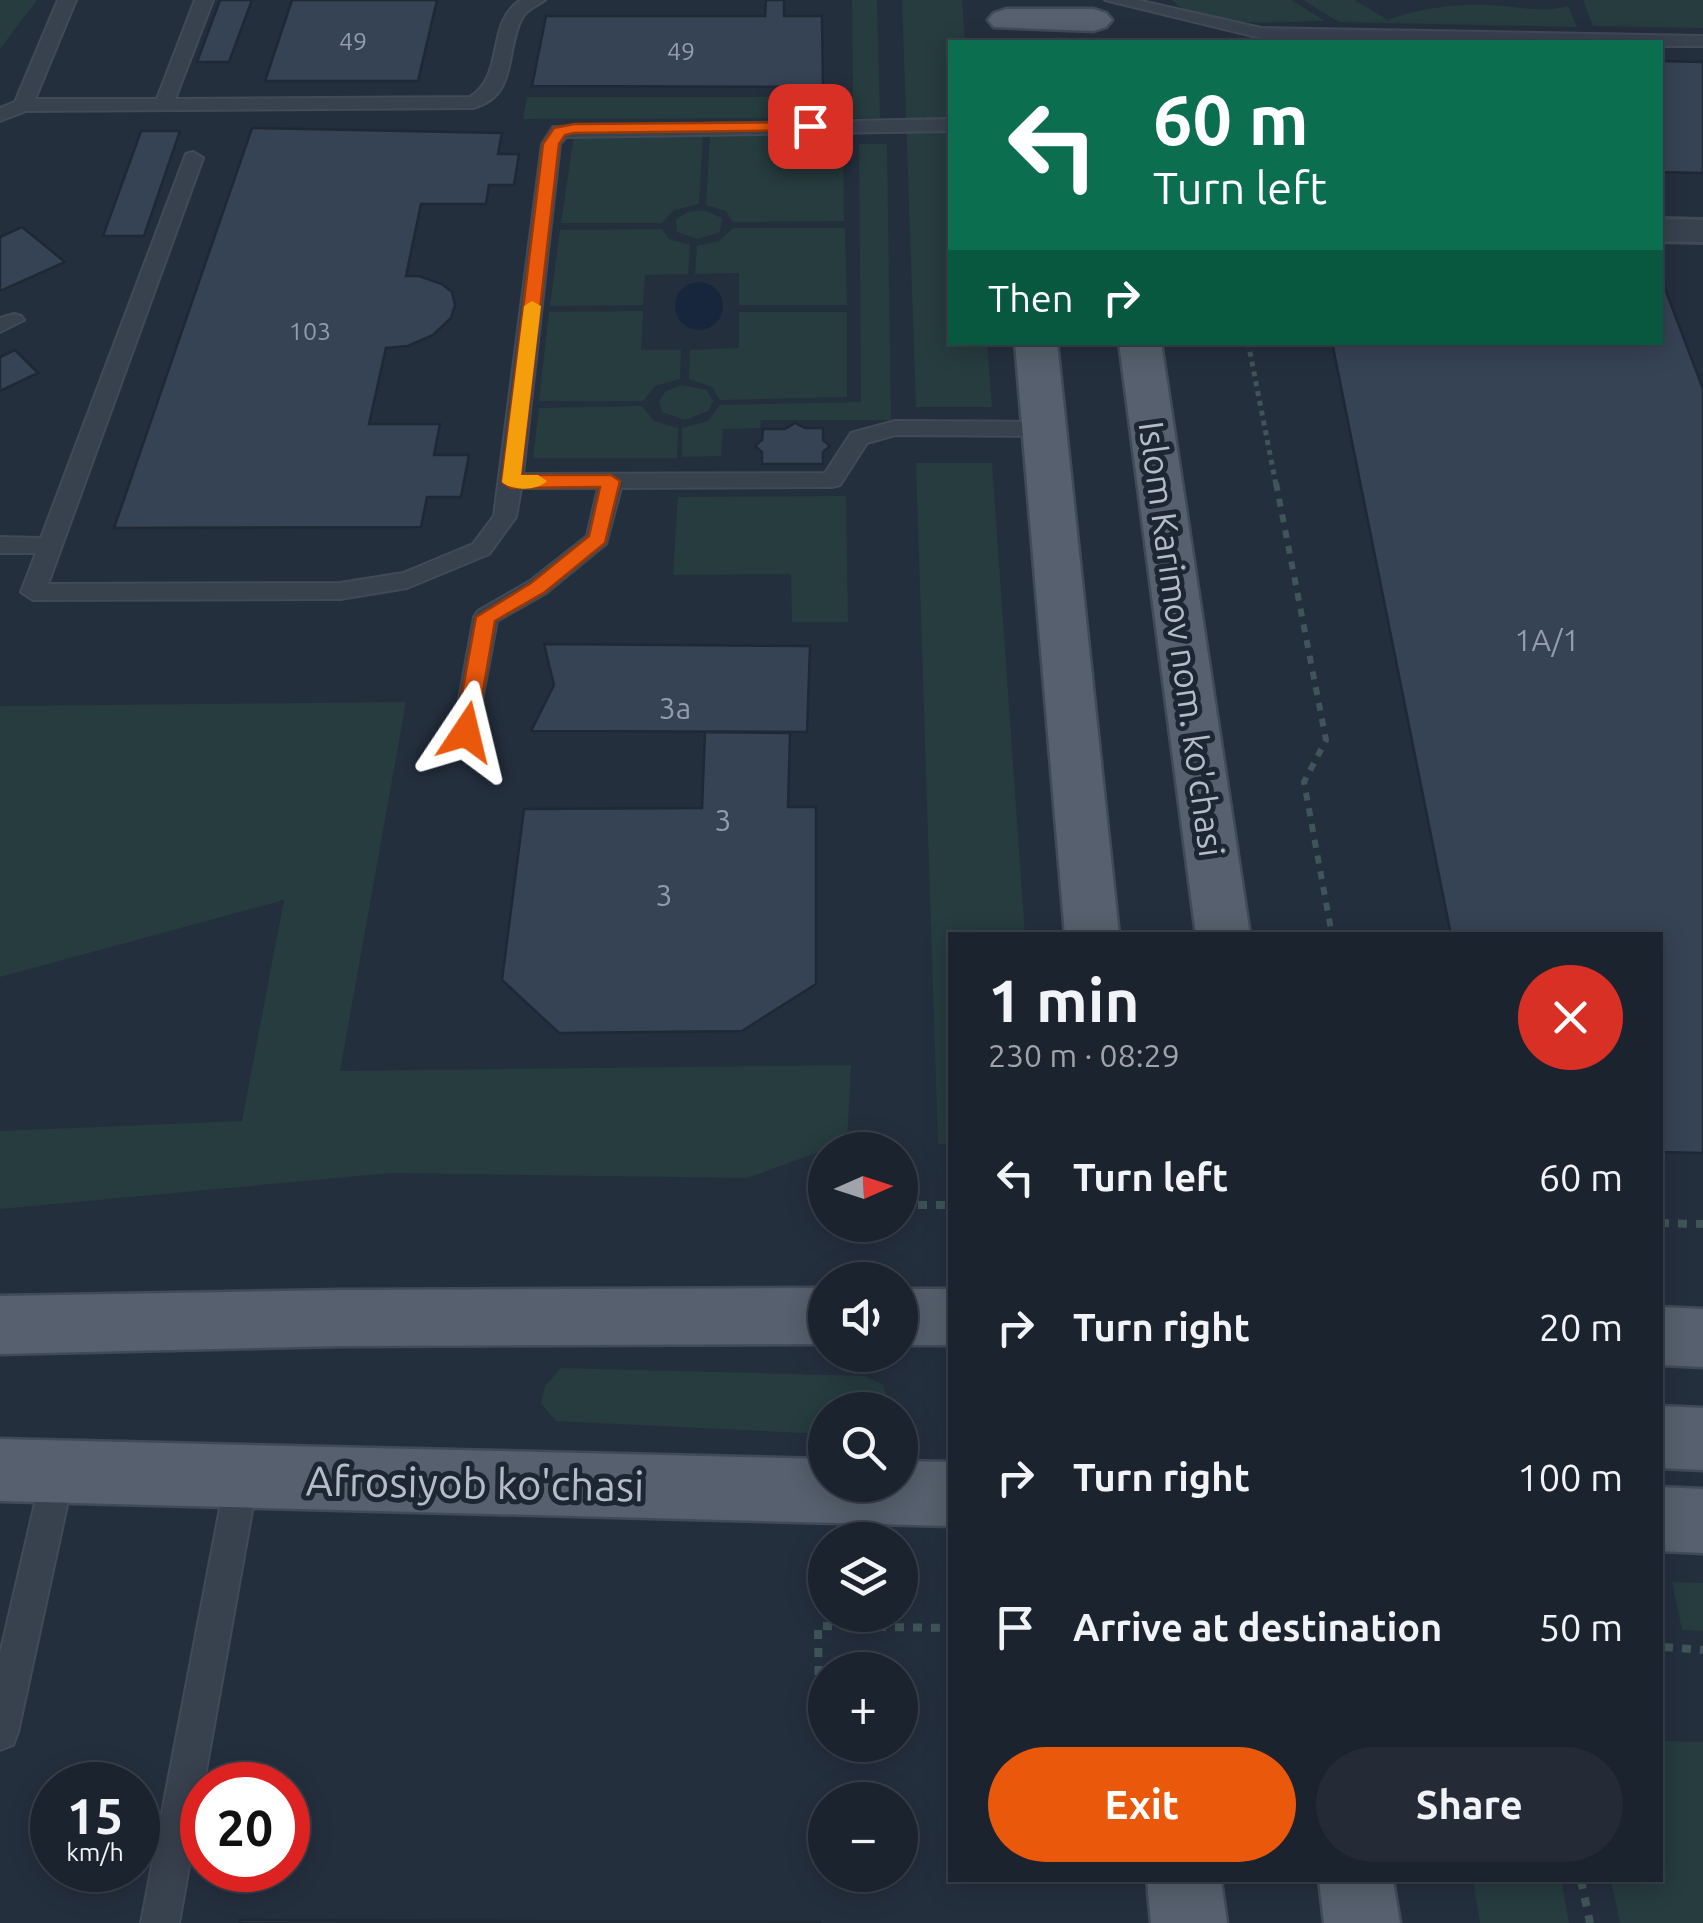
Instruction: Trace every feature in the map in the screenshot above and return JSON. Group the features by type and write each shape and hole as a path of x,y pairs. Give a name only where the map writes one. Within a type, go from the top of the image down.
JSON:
{"main road":[{"path":"1007,21 1099,16"},
{"path":"1036,345 1092,932"},
{"name":"Islom Karimov nom. ko'chasi","path":"1140,345 1224,932"},
{"path":"0,1325 808,1316"},
{"path":"918,1317 948,1317"},
{"path":"1663,1336 1703,1338"},
{"path":"1663,1438 1703,1439"},
{"name":"Afrosiyob ko'chasi","path":"29,1472 948,1494"},
{"path":"1663,1519 1703,1521"},
{"path":"1184,1882 1189,1923"},
{"path":"1356,1882 1362,1923"}],"street":[{"path":"1663,230 1703,231"}],"lane":[{"path":"22,105 68,0"},
{"path":"164,104 204,0"},
{"path":"0,115 22,105 445,105 477,100 495,87 513,13 526,2 536,0"},
{"path":"1099,16 1261,33 1436,40"},
{"path":"1224,40 1261,33"},
{"path":"1663,41 1703,41"},
{"path":"193,158 33,592 340,592 407,580 481,549 505,517 551,144 560,132 948,125"},
{"path":"511,482 832,480 859,438 896,428 1045,430"},
{"path":"466,732 486,617 538,588 598,539 611,481"},
{"path":"0,545 50,546"},
{"path":"0,1732 29,1472"},
{"path":"160,1923 242,1477"}],"path":[{"path":"1249,345 1326,740 1304,782 1331,932"},
{"path":"918,1205 948,1206"},
{"path":"1663,1223 1703,1224"},
{"path":"818,1652 818,1626 948,1628"},
{"path":"1663,1650 1703,1650"},
{"path":"1582,1882 1590,1923"}],"green space":[{"path":"0,0 37,0 0,49"},
{"path":"852,0 877,0 880,118 523,119 527,97 853,97"},
{"path":"902,0 962,0 965,40 948,40 948,345 987,345 992,407 916,407"},
{"path":"1172,0 1291,0 1325,21 1222,20 1185,10"},
{"path":"1303,0 1354,0 1388,20 1451,6 1568,6 1577,27 1339,22"},
{"path":"1583,0 1703,0 1703,28 1593,26"},
{"path":"843,134 844,221 733,222 726,211 706,205 710,135"},
{"path":"574,135 703,136 699,204 674,210 662,223 561,223"},
{"path":"859,144 887,144 891,420 761,420 760,428 723,429 721,456 682,457 682,428 708,421 720,405 861,402"},
{"path":"704,210 722,218 720,232 698,239 677,232 676,219"},
{"path":"733,228 845,228 847,305 739,305 739,273 695,274 697,246 719,241"},
{"path":"662,229 669,239 690,245 688,274 645,275 643,305 550,306 560,230"},
{"path":"643,311 641,350 681,350 680,379 655,386 643,401 539,401 549,312"},
{"path":"739,312 847,312 847,397 720,400 712,387 689,379 690,350 739,348"},
{"path":"682,385 707,390 713,401 708,411 685,420 662,412 659,401 666,391"},
{"path":"642,406 654,421 678,428 677,458 533,458 539,408"},
{"path":"916,463 992,463 1025,932 948,932 948,1144 938,1144"},
{"path":"846,496 848,622 792,622 791,574 673,575 678,497"},
{"path":"406,702 340,1071 851,1065 848,1132 808,1132 808,1156 747,1178 391,1173 0,1209 0,1131 242,1121 284,900 0,977 0,706"},
{"path":"561,1368 865,1376 883,1385 885,1392 808,1392 808,1433 556,1421 541,1403 545,1386"},
{"path":"1672,1582 1703,1583 1703,1631 1682,1630"},
{"path":"1663,1741 1703,1742 1703,1923 1620,1923 1611,1882 1663,1882"},
{"path":"1473,1882 1561,1882 1569,1923 1480,1923"}],"water":[{"path":"699,282 716,289 723,306 716,323 699,330 682,323 675,306 682,289"}],"building":[{"path":"220,0 252,0 229,62 197,62"},
{"path":"292,0 437,0 418,81 265,81"},
{"path":"766,0 784,0 784,16 822,16 823,87 532,86 546,16 765,16"},
{"path":"1663,61 1703,62 1703,173 1663,172"},
{"path":"252,128 502,133 498,154 519,154 514,185 489,185 486,204 421,204 406,276 442,284 452,292 455,305 451,318 433,335 408,346 386,348 369,424 440,424 434,455 469,455 461,497 427,497 421,527 114,528"},
{"path":"141,131 180,131 144,236 103,236"},
{"path":"22,227 65,262 0,291 0,237"},
{"path":"1663,283 1703,389 1703,1153 1663,1152 1663,932 1450,932 1333,345 1663,345"},
{"path":"15,350 38,373 0,391 0,357"},
{"path":"795,423 805,428 823,428 823,440 830,446 823,452 823,464 762,464 762,452 755,446 762,440 763,429 785,429"},
{"path":"544,644 810,646 807,732 531,731 554,685"},
{"path":"705,732 790,733 788,807 816,807 816,984 742,1031 559,1033 502,980 524,809 702,808"},
{"path":"240,1920 821,1922 240,1923"}],"slow traffic":[{"path":"532,306 511,482 538,481"}],"route":[{"path":"466,732 486,617 538,588 598,539 611,481 511,482 551,144 560,132 574,129 810,126"}]}
